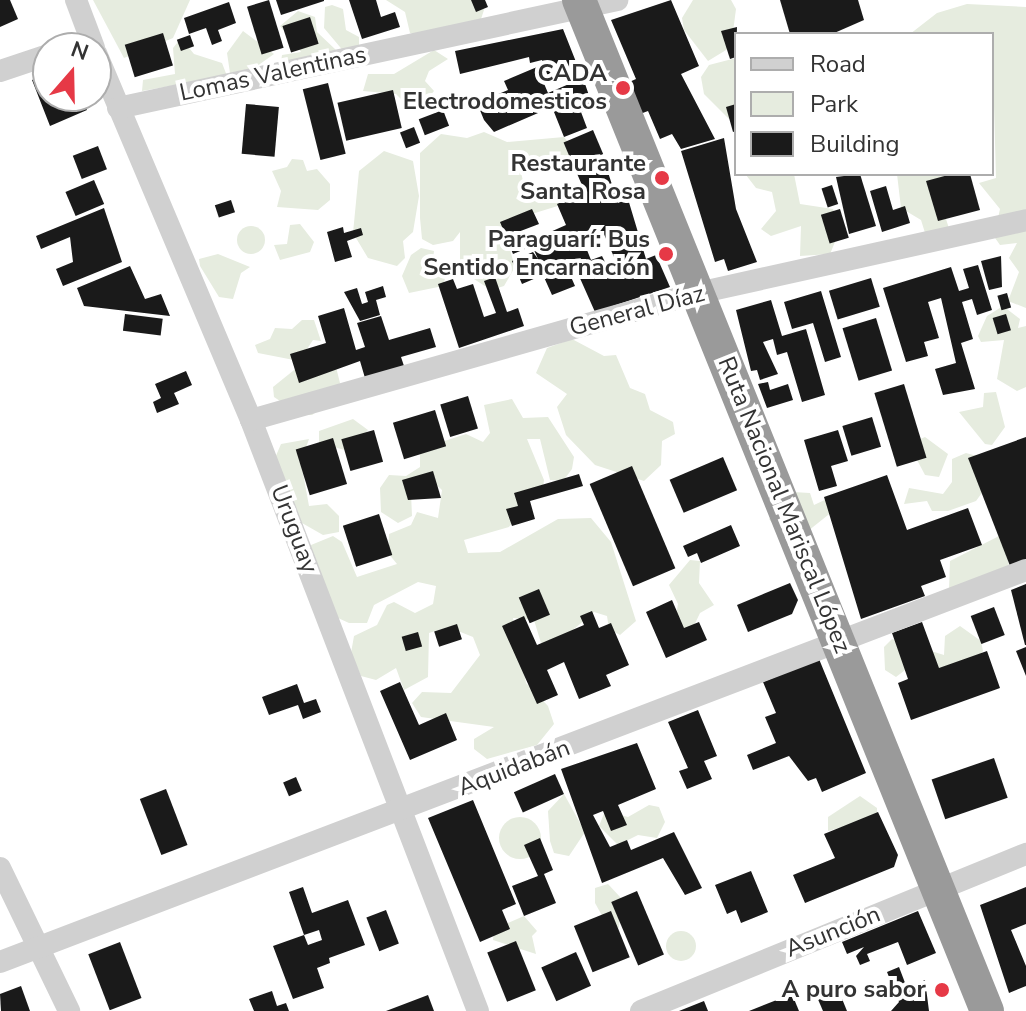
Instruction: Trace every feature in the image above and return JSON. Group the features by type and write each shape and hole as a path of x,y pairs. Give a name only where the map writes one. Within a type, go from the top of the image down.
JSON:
{"highway":[{"name":"Ruta Nacional Mariscal López","path":"580,4 987,1011"}],"street":[{"name":"Uruguay","path":"76,0 84,32"},
{"name":"Lomas Valentinas","path":"118,108 580,4 617,0"},
{"path":"0,71 32,60"},
{"name":"Uruguay","path":"112,96 251,420 478,1011"},
{"name":"General Díaz","path":"251,420 698,293 1026,220"},
{"name":"Aquidabán","path":"0,962 404,812 1026,570"},
{"name":"Asunción","path":"641,1011 1026,854"},
{"path":"0,868 41,946 69,1011"}],"green space":[{"path":"93,0 190,0 173,38 124,58"},
{"path":"386,0 482,0 484,10 481,19 419,36 410,33 405,12"},
{"path":"693,0 731,0 736,9 731,47 708,61 684,30 682,18"},
{"path":"967,4 1026,7 1026,210 998,218 1000,209 979,183 996,178 994,32 913,32 937,13"},
{"path":"332,5 343,9 346,30 359,37 359,46 345,53 324,28 325,7"},
{"path":"298,11 315,17 317,32 336,50 280,68 282,55 301,52 280,26"},
{"path":"243,31 274,54 246,74 230,73 227,53"},
{"path":"181,38 194,54 222,63 227,76 142,91 143,80 175,74 173,48"},
{"path":"434,50 448,59 429,71 425,81 434,91 424,103 411,109 396,94 363,91 368,74 394,74"},
{"path":"734,59 734,119 729,119 704,94 701,77 709,65"},
{"path":"484,132 507,142 564,137 571,146 570,155 546,174 517,156 523,181 563,192 561,205 502,223 515,267 504,286 491,290 460,270 460,232 453,241 433,245 422,239 420,218 420,153 441,134 467,138"},
{"path":"384,151 413,161 419,196 413,232 403,241 405,258 397,266 368,258 353,233 359,171"},
{"path":"292,159 303,160 307,171 317,169 330,184 330,200 318,210 277,207 281,191 272,171 287,167"},
{"path":"747,176 794,176 800,204 833,209 837,218 826,227 835,242 830,254 800,256 801,226 771,236 761,229 776,211 772,192 756,188"},
{"path":"897,176 961,176 946,219 954,244 931,252 921,220 901,208"},
{"path":"300,224 314,242 310,252 280,260 274,245 287,244 290,225"},
{"path":"251,226 261,230 265,240 261,250 251,254 241,250 237,240 241,230"},
{"path":"1026,226 1026,308 1008,301 1019,272 1009,258 1017,243 1000,245 993,235"},
{"path":"421,248 434,251 432,268 447,271 443,286 409,293 402,276 411,255"},
{"path":"218,254 250,267 241,273 233,299 219,297 200,266 199,259"},
{"path":"1003,306 1020,319 1018,328 1026,326 1026,387 1017,391 997,379 1004,340 981,342 978,336 987,316"},
{"path":"302,320 314,320 321,341 313,340 299,361 258,353 255,345 270,339 275,328 292,329"},
{"path":"572,339 604,356 616,355 630,388 645,394 650,410 673,422 675,434 662,441 661,465 644,481 595,465 566,435 557,407 567,394 536,373 547,348"},
{"path":"335,363 340,383 331,402 312,415 301,415 274,397 273,387 299,366"},
{"path":"996,392 1005,427 992,445 985,444 959,412 983,407 984,393"},
{"path":"512,399 523,418 548,417 574,457 572,469 563,481 550,480 540,439 527,439 544,480 542,496 527,502 509,527 464,540 468,553 500,552 558,519 591,518 611,542 636,621 620,635 609,629 607,616 594,612 553,647 541,643 534,620 513,618 526,683 548,706 554,724 537,745 487,759 474,749 474,739 494,727 421,717 412,703 422,692 451,693 480,655 473,637 448,627 429,633 428,677 404,690 396,668 376,680 361,676 351,653 354,636 377,625 387,605 394,602 415,613 433,604 436,586 418,582 374,605 367,623 349,623 338,618 311,552 311,545 333,536 342,542 357,577 397,564 388,553 389,534 411,525 417,512 438,518 442,490 430,479 411,493 412,516 398,523 381,512 380,488 389,475 406,476 420,467 420,449 466,434 483,442 490,433 484,405"},
{"path":"353,419 368,430 352,452 319,443 319,431"},
{"path":"925,437 948,454 939,477 925,475 916,458 918,440"},
{"path":"309,439 301,462 309,506 327,504 339,516 339,532 323,535 295,519 275,458 281,444"},
{"path":"966,453 977,456 984,490 976,501 948,511 932,511 927,501 904,504 909,488 943,494 952,482 952,459"},
{"path":"850,488 858,491 803,535 780,533 769,519 793,492 810,493 814,505"},
{"path":"1001,535 1010,569 949,590 950,561"},
{"path":"690,560 700,561 699,583 714,605 700,613 690,634 674,626 678,604 669,585"},
{"path":"960,626 981,641 983,651 962,677 913,664 896,677 885,670 884,647 892,639 944,655 945,636"},
{"path":"564,794 585,832 569,856 554,853 550,841 548,811"},
{"path":"860,796 877,808 877,818 828,831 828,817"},
{"path":"649,805 659,807 665,822 657,838 638,835 618,845 599,826 605,811 628,817"},
{"path":"520,817 535,823 541,838 535,853 520,859 505,853 499,838 505,823"},
{"path":"608,884 621,898 619,928 605,921 595,903 595,888"},
{"path":"524,916 537,931 532,936 536,954 493,940 494,929"},
{"path":"681,931 687,932 695,940 695,952 687,960 681,961 675,960 667,952 666,946 667,940 675,932"}],"building":[{"path":"0,0 10,0 18,19 0,27"},
{"path":"269,0 284,48 262,55 247,7"},
{"path":"276,0 324,0 324,1 281,15"},
{"path":"349,0 376,0 381,17 395,12 400,27 362,39"},
{"path":"471,0 485,0 488,7 476,12"},
{"path":"671,0 699,66 681,74 715,139 681,149 672,134 660,139 648,111 640,114 627,83 636,79 611,20"},
{"path":"780,0 858,0 864,20 837,32 789,32"},
{"path":"229,2 236,23 218,30 222,41 212,45 206,28 189,34 184,18"},
{"path":"310,17 319,44 291,53 282,26"},
{"path":"737,27 737,32 734,32 734,58 730,59 721,31"},
{"path":"563,29 580,72 551,85 542,60 530,63 529,57 460,74 455,51"},
{"path":"163,33 173,66 135,77 125,45"},
{"path":"190,35 194,46 181,51 177,40"},
{"path":"537,67 548,93 583,78 593,107 581,112 587,128 564,137 552,107 494,132 484,120 477,103 508,90 504,81"},
{"path":"328,83 346,154 320,160 303,89"},
{"path":"393,90 402,128 346,141 337,103"},
{"path":"246,104 279,107 275,157 242,154"},
{"path":"734,105 733,132 726,107"},
{"path":"443,110 449,126 425,135 419,119"},
{"path":"45,112 82,112 50,126"},
{"path":"414,127 420,143 406,148 400,132"},
{"path":"593,130 603,154 574,166 564,143"},
{"path":"724,138 736,209 757,262 728,271 724,259 715,262 681,151"},
{"path":"98,146 107,169 82,179 73,156"},
{"path":"603,157 618,203 628,199 646,259 656,255 670,287 595,312 575,267 568,270 575,286 552,295 543,275 522,284 512,261 533,252 538,259 530,241 566,225 557,204 585,192 575,169","holes":["603,232 614,257 624,259 607,266 602,256 591,260 583,240"]},
{"path":"861,176 876,226 849,234 836,177"},
{"path":"945,176 971,176 980,210 938,221 926,181"},
{"path":"94,180 104,204 76,216 65,192"},
{"path":"832,185 838,204 828,207 822,188"},
{"path":"886,186 893,210 905,206 910,223 882,232 870,191"},
{"path":"231,200 235,212 219,218 215,205"},
{"path":"104,208 122,262 63,286 56,269 73,262 70,237 41,249 36,236"},
{"path":"532,209 539,224 518,232 525,249 513,254 500,222"},
{"path":"840,209 849,238 830,244 821,215"},
{"path":"343,227 344,233 361,228 363,235 347,241 352,257 335,262 327,232"},
{"path":"1001,256 1002,287 989,290 981,261"},
{"path":"978,265 992,310 977,315 972,299 962,302 973,339 961,343 975,389 943,395 935,369 956,363 941,298 928,302 939,338 924,342 928,356 906,362 883,288 951,267 959,291 969,288 963,269"},
{"path":"130,266 145,299 161,294 170,316 84,306 77,288"},
{"path":"495,277 507,312 518,308 524,326 459,348 438,284 453,279 457,289 473,284 484,317 496,313 484,281"},
{"path":"871,278 880,307 838,320 829,291"},
{"path":"383,286 386,297 376,300 380,315 360,321 344,292 357,288 362,304 368,302 365,292"},
{"path":"821,291 841,357 825,362 813,323 792,329 784,302"},
{"path":"1007,293 1011,307 1002,310 997,296"},
{"path":"771,300 782,336 806,329 825,395 802,402 787,352 777,355 773,339 763,342 778,374 760,380 757,370 751,371 736,310"},
{"path":"344,308 356,350 365,347 357,323 381,316 389,340 430,328 436,347 401,357 404,366 365,378 360,361 299,383 290,354 326,343 318,316"},
{"path":"125,314 163,319 161,336 123,331"},
{"path":"1006,314 1011,330 998,334 993,318"},
{"path":"876,318 892,371 859,381 843,328"},
{"path":"186,371 192,385 174,393 179,404 157,413 153,402 161,398 155,384"},
{"path":"768,382 770,390 788,384 793,400 767,408 758,384"},
{"path":"904,384 927,458 897,467 874,393"},
{"path":"468,396 478,429 450,437 440,404"},
{"path":"435,410 446,446 404,459 393,423"},
{"path":"872,417 881,447 851,456 842,426"},
{"path":"374,430 383,462 350,471 341,439"},
{"path":"838,430 848,461 831,466 837,486 819,491 804,440"},
{"path":"1026,437 1026,566 1012,571 968,458"},
{"path":"333,438 347,484 310,495 296,449"},
{"path":"723,457 737,490 684,513 670,480"},
{"path":"632,466 675,568 633,586 590,484"},
{"path":"433,471 441,498 408,500 402,480"},
{"path":"579,474 583,486 530,501 535,519 512,526 506,509 518,506 514,493"},
{"path":"887,475 907,530 968,508 982,545 940,560 946,577 921,586 925,596 861,619 824,497"},
{"path":"379,514 392,555 356,567 343,526"},
{"path":"731,525 740,546 701,563 697,553 688,557 683,546"},
{"path":"790,583 798,600 792,614 748,632 737,605"},
{"path":"1026,584 1026,645 1025,645 1011,590"},
{"path":"539,589 550,615 530,623 519,598"},
{"path":"672,600 684,628 699,622 707,640 666,658 646,612"},
{"path":"994,607 1005,635 981,644 971,616"},
{"path":"592,611 599,628 611,623 629,665 606,675 611,686 579,699 564,662 547,670 558,695 537,704 502,626 524,616 537,645 584,625 580,616"},
{"path":"922,622 939,668 987,651 1000,688 911,720 898,683 908,679 892,633"},
{"path":"457,624 462,639 439,647 434,631"},
{"path":"418,632 422,646 406,651 402,637"},
{"path":"1026,647 1026,676 1016,651"},
{"path":"819,659 866,773 822,792 816,778 808,781 789,756 753,770 747,755 776,743 765,717 776,713 763,682"},
{"path":"400,682 419,725 446,713 457,740 410,760 380,691"},
{"path":"297,684 304,703 316,699 321,712 303,719 298,705 269,715 262,697"},
{"path":"698,710 717,756 704,761 712,779 687,789 679,771 688,768 668,722"},
{"path":"637,743 656,789 618,805 627,825 611,831 603,811 593,815 610,847 627,840 631,850 674,832 702,888 685,895 663,858 602,883 561,769"},
{"path":"994,758 1008,798 945,819 932,779"},
{"path":"555,774 564,794 523,812 514,792"},
{"path":"296,777 302,791 289,796 283,782"},
{"path":"166,789 188,845 161,855 140,799"},
{"path":"473,800 516,904 502,910 510,929 480,942 428,818"},
{"path":"878,812 898,855 894,867 805,903 793,875 835,858 824,834"},
{"path":"540,838 553,870 544,874 556,903 524,916 512,886 538,876 524,845"},
{"path":"751,871 768,912 741,923 736,910 727,914 715,885"},
{"path":"303,887 312,913 348,900 365,945 329,958 330,963 317,968 324,988 293,999 273,946 304,935 289,892","holes":["319,930 322,940 308,945 304,935"]},
{"path":"1026,887 1026,924 1011,930 1026,966 1026,986 1009,993 980,905"},
{"path":"637,891 664,955 638,965 611,902"},
{"path":"386,910 399,944 379,951 366,918"},
{"path":"611,911 630,957 593,972 574,926"},
{"path":"918,911 936,953 907,965 898,942 867,954 870,961 860,965 856,956 864,947 847,954 842,942"},
{"path":"516,941 536,990 507,1002 487,953"},
{"path":"120,942 142,998 110,1010 88,954"},
{"path":"576,952 591,986 556,1001 541,967"},
{"path":"899,967 907,988 925,980 929,1011 891,1011 899,1002 887,972"},
{"path":"21,986 30,1011 1,1011 0,994"},
{"path":"838,989 847,1011 823,1011 817,997"},
{"path":"272,991 277,1006 286,1003 289,1011 254,1011 249,999"},
{"path":"792,994 799,1011 749,1011"},
{"path":"428,995 434,1011 386,1011"},
{"path":"704,1001 708,1011 679,1011"}],"place":[{"name":"CADA Electrodomesticos","path":"623,88"},
{"name":"Restaurante Santa Rosa","path":"662,178"},
{"name":"Paraguarí: Bus Sentido Encarnación","path":"666,254"},
{"name":"A puro sabor","path":"942,990"}]}
